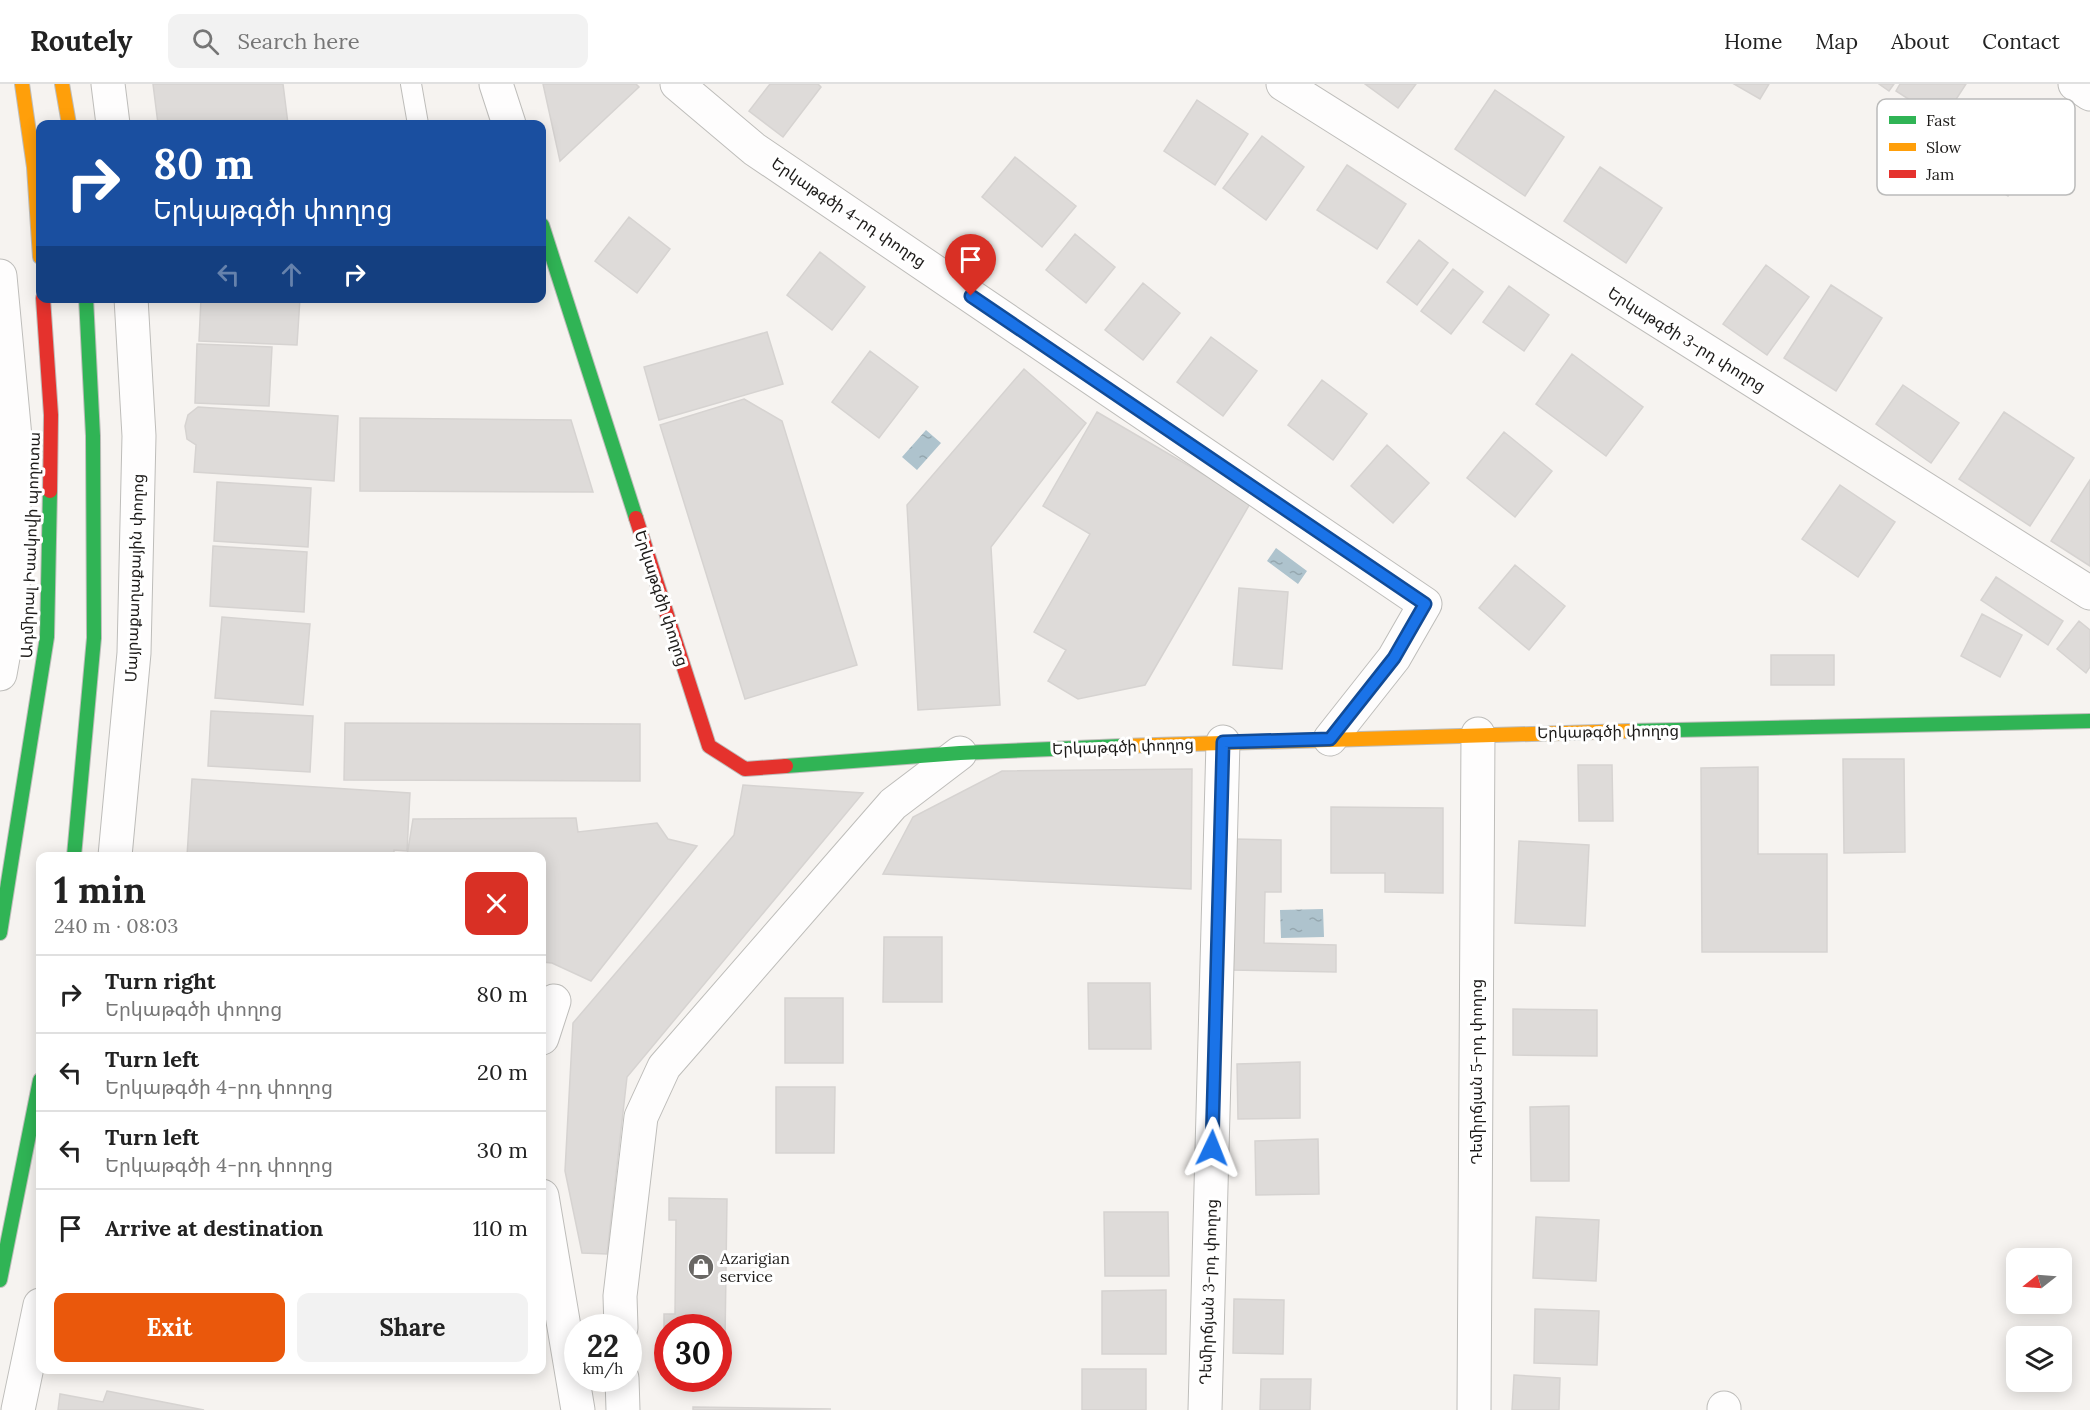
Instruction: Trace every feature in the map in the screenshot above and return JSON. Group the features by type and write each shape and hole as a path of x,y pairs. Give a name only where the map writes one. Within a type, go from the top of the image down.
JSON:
{"main road":[{"path":"22,84 36,197"},
{"path":"62,84 68,120"},
{"name":"Երկաթգծի փողոց","path":"546,237 709,746 745,769 960,753 1223,742 1478,734 2090,721"},
{"name":"Ադմիրալ Իսակովի պողոտա","path":"0,928 47,637 51,415 43,303"},
{"path":"74,852 94,638 93,436 86,303"},
{"path":"0,1280 36,1100"}],"street":[{"path":"108,84 112,120"},
{"path":"496,84 508,120"},
{"name":"Երկաթգծի 4-րդ փողոց","path":"677,84 754,148 1425,604 1394,658 1330,739"},
{"name":"Երկաթգծի 3-րդ փողոց","path":"1283,84 2090,593"},
{"path":"2075,84 2090,94"},
{"path":"0,276 15,437 0,674"},
{"name":"Մայրաքաղաքային փողոց","path":"115,852 134,652 139,436 131,303"},
{"name":"Դեմիրճյան 5-րդ փողոց","path":"1474,1410 1478,734"},
{"name":"Դեմիրճյան 3-րդ փողոց","path":"1205,1410 1223,742"},
{"path":"621,1314 620,1296 641,1117 664,1067 893,804 960,753"},
{"path":"546,1220 578,1410"},
{"path":"18,1410 36,1324"},
{"path":"622,1392 623,1410"}],"lane":[{"path":"411,84 417,120"}],"water":[{"path":"926,430 941,443 917,470 902,457"},
{"path":"1276,548 1307,571 1298,584 1267,561"},
{"path":"1323,909 1324,937 1281,938 1280,910"}],"building":[{"path":"153,84 283,84 288,120 158,120"},
{"path":"543,84 636,84 639,87 560,161"},
{"path":"770,84 818,84 821,87 783,137 749,111"},
{"path":"1365,84 1416,84 1398,108"},
{"path":"1734,84 1769,84 1760,99"},
{"path":"1879,84 1894,84 1889,91"},
{"path":"1900,84 1966,84 1956,99 1908,99 1896,91"},
{"path":"1495,90 1564,137 1525,196 1455,149"},
{"path":"1197,100 1248,134 1215,185 1164,151"},
{"path":"1262,136 1304,167 1266,220 1223,188"},
{"path":"1015,157 1076,206 1042,247 982,197"},
{"path":"1347,165 1406,204 1377,249 1317,210"},
{"path":"1600,167 1662,208 1626,263 1564,221"},
{"path":"629,217 670,249 637,293 595,261"},
{"path":"1075,234 1115,267 1086,303 1046,270"},
{"path":"1419,240 1448,263 1417,305 1387,282"},
{"path":"820,252 865,287 832,330 787,295"},
{"path":"1766,265 1809,297 1767,355 1723,324"},
{"path":"1453,269 1483,292 1451,334 1421,311"},
{"path":"1143,283 1180,313 1143,360 1105,330"},
{"path":"1831,285 1882,318 1836,391 1784,358"},
{"path":"1509,286 1549,315 1524,351 1483,322"},
{"path":"201,303 300,303 297,345 199,341"},
{"path":"767,332 783,384 659,420 644,367"},
{"path":"1211,337 1257,371 1223,416 1177,382"},
{"path":"197,344 272,347 269,406 195,403"},
{"path":"870,351 918,387 879,438 832,402"},
{"path":"1572,354 1643,407 1606,456 1536,404"},
{"path":"1024,369 1086,423 991,547 1000,705 918,710 907,505"},
{"path":"1322,380 1367,414 1333,460 1288,425"},
{"path":"1903,385 1959,423 1931,463 1876,424"},
{"path":"744,399 782,421 857,665 745,699 660,425"},
{"path":"198,407 338,416 334,481 194,472 196,445 187,439 185,426 188,415"},
{"path":"1097,412 1251,502 1145,685 1078,699 1048,681 1066,650 1034,632 1090,534 1043,506"},
{"path":"2004,412 2074,458 2030,526 1959,479"},
{"path":"360,418 571,420 593,492 360,491"},
{"path":"1504,432 1552,471 1515,517 1467,478"},
{"path":"1387,445 1429,483 1393,523 1351,486"},
{"path":"2090,480 2090,566 2051,541"},
{"path":"217,482 311,488 308,547 214,541"},
{"path":"1840,485 1895,522 1858,577 1802,539"},
{"path":"213,546 307,552 304,612 210,606"},
{"path":"1515,565 1565,606 1529,650 1479,608"},
{"path":"1996,577 2063,621 2048,645 1981,600"},
{"path":"1239,588 1288,592 1282,669 1233,665"},
{"path":"1982,614 2022,635 2000,677 1961,656"},
{"path":"222,617 310,624 303,705 215,698"},
{"path":"2079,621 2090,630 2090,667 2086,673 2057,649"},
{"path":"1771,655 1834,655 1834,685 1771,685"},
{"path":"211,711 313,716 310,772 208,766"},
{"path":"345,723 640,724 640,781 344,780"},
{"path":"1843,759 1904,759 1905,852 1844,853"},
{"path":"1578,765 1612,765 1613,821 1579,821"},
{"path":"1758,767 1758,854 1827,854 1827,952 1702,952 1701,768"},
{"path":"1192,769 1191,889 883,874 913,817 1002,771"},
{"path":"192,779 410,793 407,851 187,852"},
{"path":"743,785 863,793 627,1077 607,1254 582,1253 565,1171 573,1023 734,835"},
{"path":"1331,807 1443,808 1443,893 1385,892 1385,873 1331,873"},
{"path":"576,818 578,832 657,823 668,839 697,846 591,981 546,962 546,852 408,852 413,819"},
{"path":"1233,839 1281,840 1281,892 1265,892 1264,943 1336,945 1336,972 1231,970"},
{"path":"1519,841 1589,845 1585,926 1515,923"},
{"path":"884,937 942,937 942,1002 883,1002"},
{"path":"1088,983 1150,983 1151,1049 1089,1049"},
{"path":"785,998 843,998 843,1063 785,1063"},
{"path":"1513,1009 1597,1010 1597,1056 1513,1055"},
{"path":"1300,1062 1300,1118 1238,1119 1237,1064"},
{"path":"776,1087 835,1087 834,1153 776,1153"},
{"path":"1569,1106 1569,1181 1531,1181 1530,1107"},
{"path":"1318,1139 1319,1194 1256,1195 1255,1141"},
{"name":"Azarigian service","path":"669,1198 727,1199 725,1314 675,1314 676,1220 669,1220"},
{"path":"1104,1212 1168,1212 1169,1276 1105,1276"},
{"path":"1536,1217 1599,1220 1596,1281 1533,1278"},
{"path":"1166,1290 1166,1354 1102,1354 1102,1291"},
{"path":"1234,1299 1284,1300 1283,1354 1233,1353"},
{"path":"1535,1309 1599,1311 1597,1365 1534,1363"},
{"path":"1082,1369 1146,1369 1146,1410 1082,1410"},
{"path":"1514,1375 1560,1378 1559,1410 1512,1410"},
{"path":"1261,1379 1311,1379 1310,1410 1260,1410"},
{"path":"107,1391 204,1410 58,1410 60,1394 103,1402"},
{"path":"693,1407 831,1409 693,1410"}],"traffic: fast":[{"path":"546,237 636,518"},
{"path":"74,852 94,638 93,436 86,303"},
{"path":"0,933 47,637 50,491"},
{"path":"1630,731 2090,721"},
{"path":"786,766 960,753 1123,746"},
{"path":"0,1280 36,1100"}],"traffic: slow":[{"path":"22,84 36,197"},
{"path":"62,84 68,120"},
{"path":"1123,746 1630,731"}],"traffic: jam":[{"path":"43,303 51,415 50,491"},
{"path":"636,518 709,746 745,769 786,766"}],"place":[{"name":"Azarigian service","path":"701,1267"}],"route":[{"path":"971,296 1425,604 1394,658 1330,739 1223,742 1212,1148"}]}
